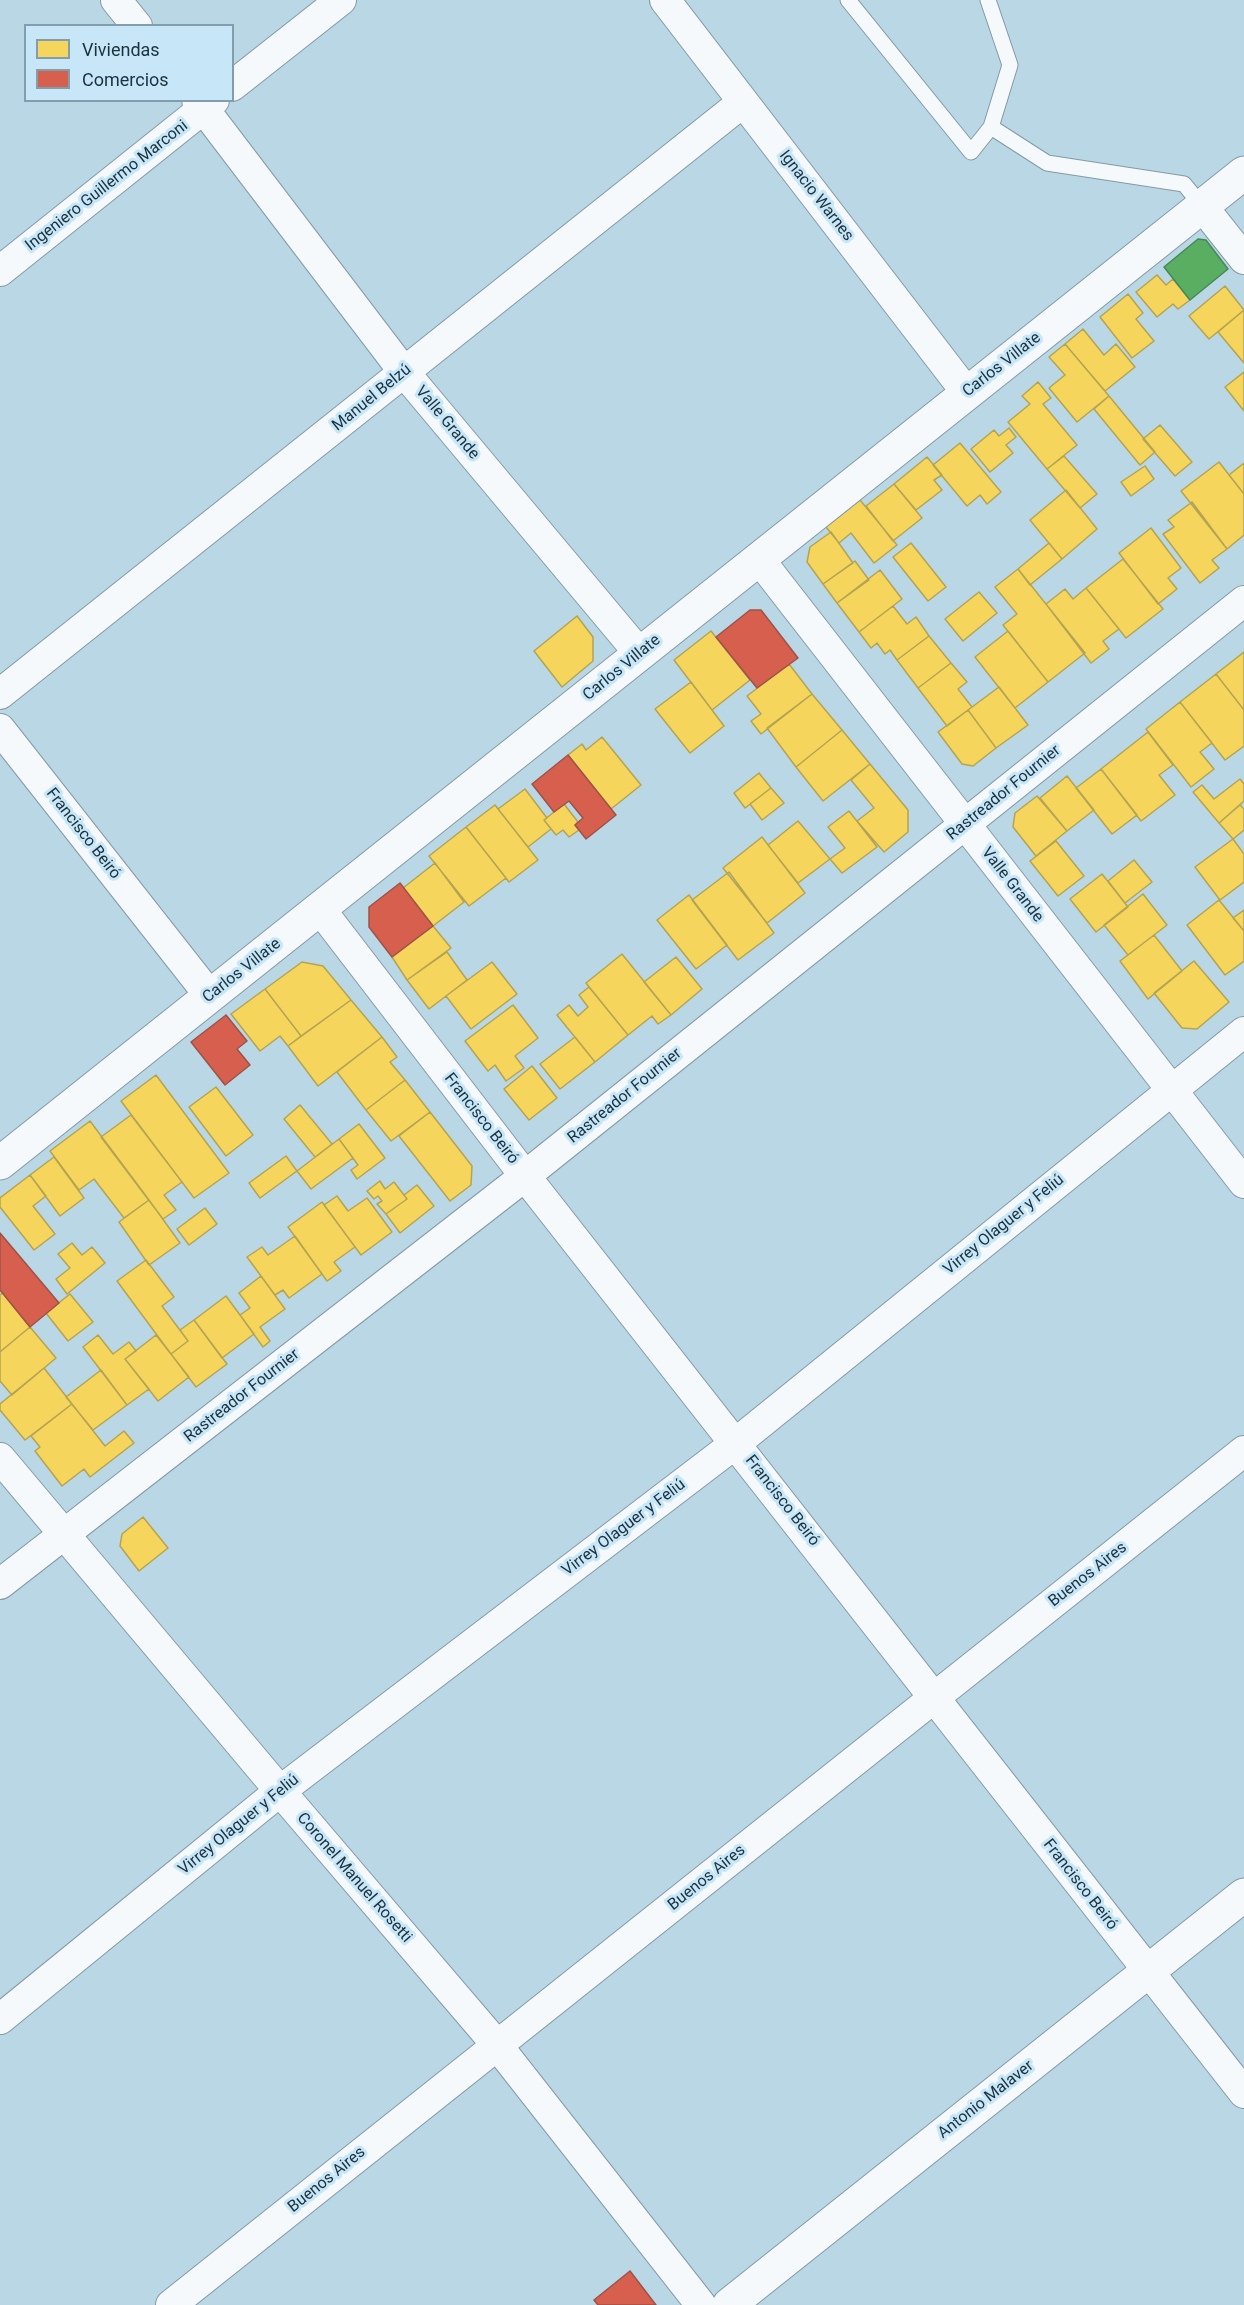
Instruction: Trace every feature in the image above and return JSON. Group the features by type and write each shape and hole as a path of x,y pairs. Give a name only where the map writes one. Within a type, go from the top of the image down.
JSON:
{"street":[{"path":"116,0 135,24"},
{"path":"234,84 341,0"},
{"name":"Ignacio Warnes","path":"664,0 967,393"},
{"name":"Manuel Belzú","path":"0,694 743,102"},
{"name":"Valle Grande","path":"205,103 404,372 640,654"},
{"name":"Ingeniero Guillermo Marconi","path":"0,271 205,103"},
{"name":"Carlos Villate","path":"0,1163 1244,173"},
{"path":"1202,206 1244,259"},
{"name":"Valle Grande","path":"759,559 1244,1183"},
{"name":"Rastreador Fournier","path":"0,1584 525,1176 1244,601"},
{"name":"Francisco Beiró","path":"0,729 210,996"},
{"name":"Francisco Beiró","path":"320,909 525,1176 1244,2093"},
{"name":"Virrey Olaguer y Feliú","path":"0,2019 280,1791 736,1443 1244,1032"},
{"name":"Buenos Aires","path":"171,2305 1244,1451"},
{"name":"Coronel Manuel Rosetti","path":"0,1458 497,2045 701,2305"},
{"name":"Antonio Malaver","path":"729,2305 1244,1895"}],"lane":[{"path":"848,0 970,152 992,127 1010,65 988,0"},
{"path":"992,127 1047,162 1184,184 1202,206"}],"building: Viviendas":[{"path":"1157,275 1166,285 1173,279 1190,300 1178,309 1173,304 1157,317 1136,292"},
{"path":"1225,286 1244,310 1209,339 1189,316"},
{"path":"1128,294 1143,313 1136,319 1154,341 1132,358 1100,317"},
{"path":"1244,310 1244,363 1218,332"},
{"path":"1083,329 1104,355 1116,344 1135,367 1105,391 1065,344"},
{"path":"1065,344 1109,396 1077,422 1049,388 1065,375 1049,357"},
{"path":"1244,372 1244,411 1225,387"},
{"path":"1038,382 1051,398 1043,404 1077,445 1047,469 1008,422 1030,404 1022,396"},
{"path":"1109,396 1155,452 1140,465 1094,409"},
{"path":"1160,425 1192,462 1175,476 1143,439"},
{"path":"1009,428 1016,437 1006,445 1013,453 990,472 971,449 994,430 999,436"},
{"path":"960,443 1001,492 987,504 980,495 967,506 933,465"},
{"path":"1064,456 1097,494 1080,508 1047,469"},
{"path":"927,457 942,475 934,480 942,490 916,510 894,484"},
{"path":"1219,462 1244,494 1244,535 1227,549 1181,491"},
{"path":"1244,463 1244,494 1229,475"},
{"path":"1145,466 1154,479 1131,496 1121,482"},
{"path":"894,484 922,518 893,541 866,506"},
{"path":"1066,490 1097,529 1062,559 1030,520"},
{"path":"860,500 897,545 874,563 851,533 839,543 826,527"},
{"path":"1192,502 1227,549 1212,560 1219,568 1200,583 1163,534 1174,527 1168,520"},
{"path":"1151,528 1181,568 1168,578 1177,589 1158,604 1119,553"},
{"path":"831,532 853,563 823,584 807,562 810,547"},
{"path":"911,543 946,587 928,601 893,557"},
{"path":"1049,543 1062,559 1030,585 1018,569"},
{"path":"1123,559 1163,609 1126,638 1086,588"},
{"path":"855,561 869,580 837,603 823,584"},
{"path":"1018,569 1085,653 1048,682 1003,625 1017,614 995,587"},
{"path":"880,570 902,599 859,632 837,603"},
{"path":"1086,588 1119,629 1103,641 1109,649 1091,663 1046,604 1065,589 1073,599"},
{"path":"979,592 997,613 963,641 945,619"},
{"path":"893,606 907,624 916,617 929,636 897,660 890,650 885,654 877,643 871,648 859,632"},
{"path":"577,616 593,637 593,661 562,687 534,651"},
{"path":"711,631 750,680 712,710 674,660"},
{"path":"1008,631 1048,682 1015,708 975,657"},
{"path":"929,636 951,663 918,688 897,660"},
{"path":"1244,652 1244,710 1216,674"},
{"path":"951,663 967,682 958,689 972,707 947,726 918,688"},
{"path":"789,664 812,694 761,734 751,721 761,714 747,696"},
{"path":"1216,674 1244,710 1244,746 1225,760 1180,702"},
{"path":"691,682 724,726 690,753 655,709"},
{"path":"999,687 1028,725 996,748 968,710"},
{"path":"812,694 842,730 796,767 767,728"},
{"path":"1180,702 1212,743 1200,752 1214,769 1191,787 1146,729"},
{"path":"968,710 996,748 973,766 962,764 938,732"},
{"path":"842,730 870,764 823,801 796,767"},
{"path":"1148,732 1173,765 1159,775 1175,795 1141,821 1101,769"},
{"path":"602,737 641,785 611,809 568,755 582,744 586,750"},
{"path":"870,764 908,810 908,832 884,852 857,821 874,808 851,780"},
{"path":"1101,769 1137,815 1112,834 1076,788"},
{"path":"759,773 771,788 745,808 734,793"},
{"path":"1067,776 1094,810 1067,831 1040,798"},
{"path":"1240,779 1244,784 1244,801 1219,823 1193,792 1202,785 1214,799"},
{"path":"771,788 784,803 762,820 750,804"},
{"path":"525,789 547,818 544,820 551,829 528,847 498,809"},
{"path":"1037,796 1067,831 1036,856 1013,827 1015,813"},
{"path":"564,804 578,822 575,825 579,830 569,837 563,830 556,835 544,820"},
{"path":"495,805 538,860 509,882 466,827"},
{"path":"1240,805 1244,809 1244,830 1233,839 1219,823"},
{"path":"849,811 877,847 842,873 830,859 845,848 828,827"},
{"path":"798,821 830,859 798,883 768,845"},
{"path":"466,827 506,878 469,906 429,856"},
{"path":"762,837 805,893 767,923 723,868"},
{"path":"1233,839 1244,854 1244,882 1220,900 1195,867"},
{"path":"1056,841 1084,876 1058,896 1030,861"},
{"path":"1134,860 1152,882 1125,903 1108,881"},
{"path":"435,863 464,902 433,926 403,888"},
{"path":"729,872 774,933 738,960 692,900"},
{"path":"1102,874 1128,907 1096,932 1070,899"},
{"path":"1143,894 1167,925 1128,955 1104,925"},
{"path":"689,895 727,945 696,969 657,920"},
{"path":"1219,900 1244,931 1244,961 1225,975 1187,925"},
{"path":"1244,910 1244,931 1233,918"},
{"path":"433,926 451,948 407,980 392,957"},
{"path":"1154,935 1182,971 1148,999 1120,961"},
{"path":"447,952 467,980 429,1009 407,980"},
{"path":"622,954 671,1015 658,1024 652,1016 628,1035 586,983"},
{"path":"676,957 702,989 671,1015 644,982"},
{"path":"1194,961 1229,1002 1197,1029 1182,1028 1154,993"},
{"path":"302,962 323,966 351,1000 301,1036 265,989"},
{"path":"492,962 517,994 471,1029 446,996"},
{"path":"589,987 628,1035 595,1062 557,1015 569,1005 578,1016 588,1007 579,995"},
{"path":"265,989 301,1036 288,1046 280,1036 260,1051 231,1014"},
{"path":"351,1000 382,1037 318,1086 288,1046"},
{"path":"513,1005 538,1038 515,1056 524,1068 506,1081 495,1065 488,1071 465,1041"},
{"path":"382,1037 397,1057 390,1062 405,1080 366,1110 337,1072"},
{"path":"575,1037 595,1062 560,1089 540,1064"},
{"path":"532,1066 557,1098 529,1120 504,1089"},
{"path":"156,1075 229,1173 194,1198 121,1101"},
{"path":"405,1080 430,1112 391,1141 366,1110"},
{"path":"216,1087 253,1135 226,1156 189,1107"},
{"path":"300,1105 332,1144 315,1157 284,1119"},
{"path":"430,1112 472,1166 471,1185 450,1201 399,1136"},
{"path":"131,1115 182,1182 164,1195 176,1210 163,1219 101,1137"},
{"path":"90,1121 149,1200 124,1218 94,1179 79,1190 50,1151"},
{"path":"359,1124 385,1158 357,1179 351,1170 358,1165 339,1139"},
{"path":"339,1139 353,1158 311,1189 297,1171"},
{"path":"286,1156 297,1171 260,1198 249,1183"},
{"path":"54,1157 84,1198 60,1216 30,1175"},
{"path":"30,1175 46,1196 33,1206 55,1234 34,1250 0,1207 0,1198"},
{"path":"380,1181 385,1189 394,1182 407,1199 386,1214 377,1204 382,1201 378,1196 374,1199 367,1191"},
{"path":"417,1185 434,1206 400,1233 386,1214 407,1199 404,1195"},
{"path":"337,1196 348,1211 367,1198 392,1232 361,1255 324,1205"},
{"path":"149,1200 180,1243 149,1265 119,1222"},
{"path":"322,1202 355,1247 334,1262 341,1271 327,1281 288,1227"},
{"path":"205,1208 217,1224 189,1245 177,1229"},
{"path":"295,1236 322,1274 289,1298 283,1290 275,1295 247,1257 262,1247 268,1255"},
{"path":"72,1243 82,1255 92,1247 105,1263 67,1294 56,1279 70,1268 58,1254"},
{"path":"146,1260 174,1297 162,1306 188,1341 171,1354 117,1281"},
{"path":"261,1276 285,1309 260,1327 270,1341 263,1347 240,1315 250,1308 239,1293"},
{"path":"3,1293 30,1327 0,1352 0,1295"},
{"path":"70,1294 93,1322 68,1341 46,1313"},
{"path":"226,1296 254,1334 222,1358 194,1320"},
{"path":"194,1320 227,1364 196,1387 171,1354 188,1341 180,1330"},
{"path":"30,1327 56,1358 12,1395 0,1381 0,1352"},
{"path":"98,1335 113,1354 129,1342 136,1351 125,1359 149,1389 127,1405 83,1347"},
{"path":"156,1335 189,1377 158,1401 125,1359"},
{"path":"44,1368 72,1404 25,1440 0,1410 0,1404"},
{"path":"101,1370 127,1405 93,1430 66,1397"},
{"path":"72,1404 105,1446 124,1431 134,1443 90,1477 84,1469 62,1486 35,1451 40,1447 31,1436"},
{"path":"143,1517 168,1548 139,1571 120,1546 122,1534"}],"building: Comercios":[{"path":"750,610 761,610 798,658 757,688 716,637"},
{"path":"568,755 616,815 586,839 575,825 583,818 569,801 554,812 532,784"},
{"path":"400,883 433,926 392,957 369,927 369,907"},
{"path":"226,1015 247,1041 237,1049 250,1065 225,1085 191,1042"},
{"path":"0,1233 59,1303 30,1327 0,1290"},
{"path":"630,2271 656,2305 598,2305 594,2300"}],"building: Público":[{"path":"1198,239 1206,240 1228,269 1190,300 1164,267"}]}
